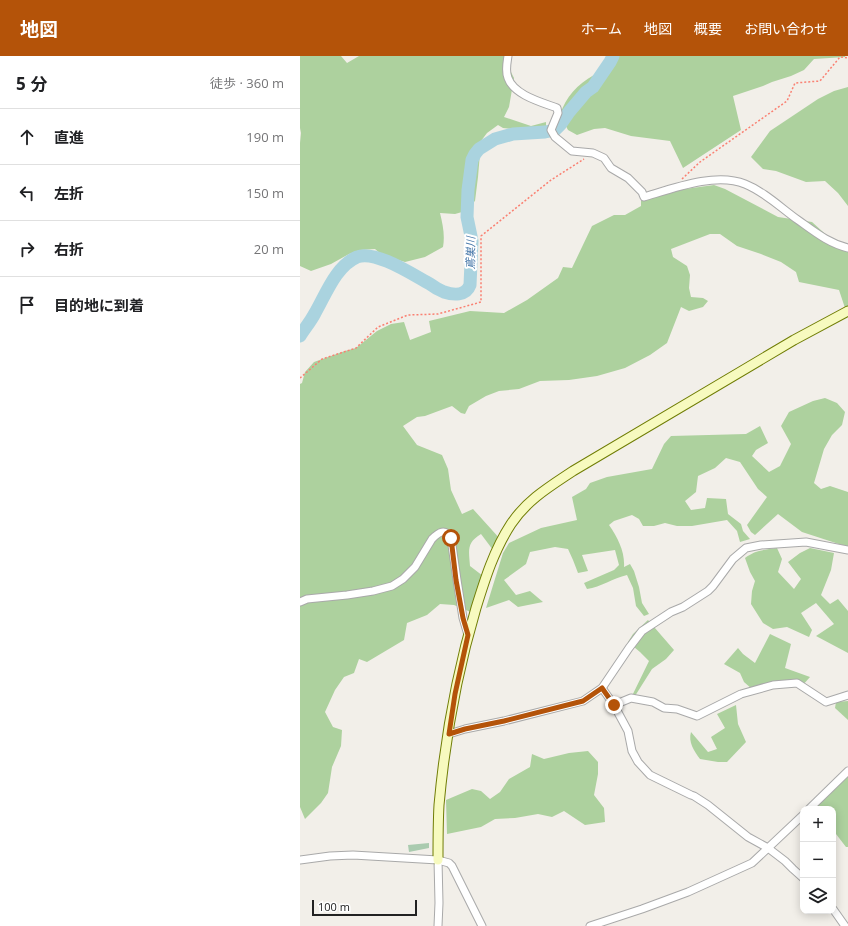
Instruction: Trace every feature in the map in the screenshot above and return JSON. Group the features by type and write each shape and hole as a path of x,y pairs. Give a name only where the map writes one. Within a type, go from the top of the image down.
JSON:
{"street":[{"path":"508,56 506,70 508,78 514,87 524,95 557,108 558,113 551,130 555,137 572,151 593,153 604,158 611,168 628,178 644,196 691,183 709,180 729,180 744,184 771,199 823,239 837,246 848,248"},
{"path":"438,926 439,806 455,694 468,635 487,574 499,545 511,524 527,505 543,491 573,471 780,348 848,311"},
{"path":"300,602 307,599 347,595 392,586 403,579 415,567 435,536 446,532 451,538 456,580 463,618 468,635"},
{"path":"449,734 583,701 602,688 642,631 671,612 683,607 708,591 714,586 733,559 746,548 761,545 806,542 848,550"},
{"path":"614,705 631,698 654,702 664,708 677,709 697,716 740,694 774,685 797,683 826,702 848,695"},
{"path":"602,688 614,705 628,731 632,752 638,762 650,775 694,796 708,805 748,836 768,848 800,875"},
{"path":"812,806 848,770"},
{"path":"590,926 688,892 752,863 800,818"},
{"path":"300,860 353,855 438,860 448,862 452,866 482,926"},
{"path":"836,913 846,926"}],"path":[{"path":"680,180 700,162 787,101 795,83 820,81 840,57 848,58"},
{"path":"300,378 322,359 356,348 378,327 408,315 438,314 481,302 481,236 551,180 593,153"}],"green space":[{"path":"300,56 341,56 347,63 359,56 507,56 514,78 509,107 504,117 531,126 546,122 546,128 524,130 503,128 498,125 487,133 481,141 475,201 462,212 455,214 440,213 444,239 443,247 425,257 405,262 382,255 375,249 360,250 331,264 311,271 300,266"},
{"path":"617,56 845,57 814,59 804,70 791,76 733,96 741,130 683,168 670,141 631,136 605,128 594,129 577,135 568,130 560,115 565,102 577,87 610,65"},
{"path":"848,87 848,206 838,193 825,181 806,182 776,171 763,169 751,157 770,131 818,99 834,91"},
{"path":"714,185 725,189 778,217 812,222 843,250 848,251 848,310 846,311 839,290 799,282 796,272 781,262 737,246 720,234 710,234 671,249 673,257 687,266 690,275 689,288 691,297 703,298 708,301 703,307 689,311 681,307 667,343 650,355 625,368 597,376 569,380 540,381 519,389 499,391 486,396 469,406 465,414 461,413 452,406 425,416 417,417 403,426 417,445 442,455 448,469 451,490 462,514 473,509 501,540 493,550 481,534 476,537 471,544 469,552 470,566 483,576 473,613 454,605 440,604 427,615 407,623 404,640 367,662 359,659 354,673 344,677 335,690 325,712 333,727 342,730 341,746 332,767 328,793 321,803 305,819 300,807 300,384 302,383 305,372 314,362 356,348 377,331 391,324 404,322 410,340 431,332 429,321 470,311 504,313 527,300 558,278 563,267 572,268 592,226 614,215 625,215 641,206 641,201 685,189"},
{"path":"825,398 837,403 845,412 842,425 832,435 824,449 814,483 821,489 830,486 848,492 848,547 802,532 778,514 755,535 751,532 747,525 767,497 758,489 740,462 726,458 715,468 698,476 696,492 685,501 691,510 705,508 707,498 726,499 728,514 741,524 743,531 750,539 740,542 737,531 727,520 692,526 677,526 665,523 654,526 643,526 639,519 632,515 614,521 609,525 620,545 624,567 630,564 634,571 642,603 649,614 644,616 636,606 633,588 627,575 587,589 584,583 614,570 619,565 615,550 582,555 588,571 578,573 568,549 555,547 530,552 526,564 504,580 516,595 530,591 543,602 518,607 509,600 486,608 503,553 509,543 541,528 577,520 572,497 586,489 590,483 607,477 652,469 664,444 671,436 746,434 760,426 768,443 756,450 752,456 769,472 780,466 791,444 781,426 789,412 813,401"},
{"path":"777,548 782,559 778,572 794,589 801,579 788,562 810,548 834,553 831,570 821,595 830,604 838,599 848,611 848,653 816,636 834,624 816,603 801,613 812,630 809,637 787,627 773,629 763,623 751,604 752,591 755,581 745,558 756,552"},
{"path":"648,620 674,650 666,659 652,669 635,696 631,698 649,661 628,642 633,634"},
{"path":"770,634 791,644 785,668 810,677 802,686 752,689 744,682 740,673 724,664 738,648 755,663"},
{"path":"848,701 848,720 835,708 836,702"},
{"path":"736,705 738,724 746,742 727,762 700,759 691,743 691,732 708,752 717,749 711,737 725,728 717,714"},
{"path":"588,751 598,762 598,774 594,795 604,808 605,822 585,825 564,811 552,817 538,814 515,818 495,819 481,827 447,834 446,800 472,789 481,791 490,799 500,792 509,779 530,767 532,754 544,759 569,753"},
{"path":"848,772 848,847 846,847 836,834 836,806 813,806"},
{"path":"429,843 429,848 409,852 408,845"}],"waterway":[{"name":"鳶巣川","path":"300,336 337,274 350,261 357,257 374,257 394,264 444,292 459,294 466,291 470,285 472,241 467,217 468,190 472,160 475,154 479,149 495,139 513,134 555,130 586,92 593,87 613,56"}],"route":[{"path":"451,538 453,544 456,580 463,618 468,635 455,694 449,734 583,701 602,688 614,705"}]}
